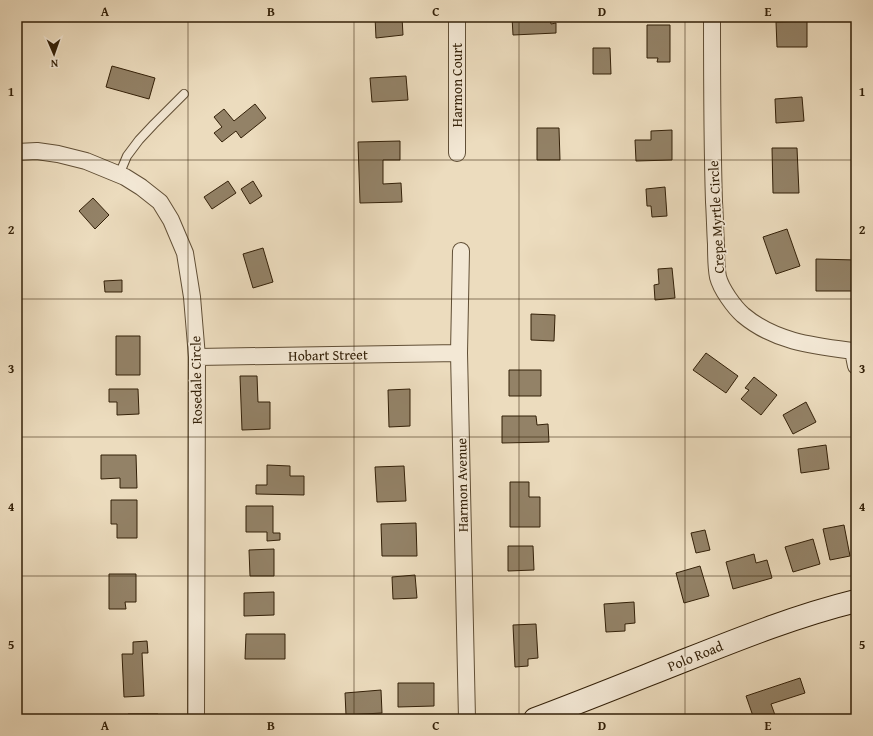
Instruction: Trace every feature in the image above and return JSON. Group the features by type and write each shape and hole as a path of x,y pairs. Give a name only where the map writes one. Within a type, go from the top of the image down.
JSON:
{"main road":[{"name":"Polo Road","path":"535,719 607,692 737,639 856,601"}],"street":[{"name":"Harmon Court","path":"458,17 458,153"},
{"name":"Crepe Myrtle Circle","path":"712,17 712,151 718,278 733,304 760,327 779,337 855,356"},
{"name":"Rosedale Circle","path":"17,152 37,151 58,154 86,161 126,177 160,202 171,220 185,253 192,297 197,357 196,719"},
{"name":"Harmon Avenue","path":"461,251 459,352 468,719"},
{"name":"Hobart Street","path":"197,357 459,352"}],"lane":[{"path":"119,175 127,156 135,146 154,124 184,94"}],"building":[{"path":"375,17 402,17 403,35 376,38"},
{"path":"512,17 550,17 551,24 556,23 556,33 513,35"},
{"path":"807,21 807,47 777,47 776,22"},
{"path":"647,25 670,25 670,62 657,62 658,58 647,58"},
{"path":"593,48 610,48 611,74 593,74"},
{"path":"112,66 155,78 149,99 106,87"},
{"path":"406,76 408,100 372,102 370,78"},
{"path":"802,97 804,121 776,123 775,99"},
{"path":"255,104 266,118 241,138 236,131 222,142 214,133 222,127 214,117 224,109 234,121"},
{"path":"537,128 559,128 560,160 537,160"},
{"path":"672,130 672,160 636,161 635,140 651,140 651,131"},
{"path":"400,141 400,160 383,160 383,184 401,183 402,202 360,203 358,142"},
{"path":"772,148 797,148 799,193 773,193"},
{"path":"228,181 236,193 212,209 204,197"},
{"path":"253,181 262,196 250,204 241,189"},
{"path":"665,187 667,216 652,217 651,206 647,206 646,189"},
{"path":"93,198 109,215 95,229 79,211"},
{"path":"787,229 800,266 776,274 763,237"},
{"path":"263,248 273,282 253,288 243,254"},
{"path":"816,259 856,260 856,291 816,291"},
{"path":"672,268 675,298 655,300 654,285 659,284 658,269"},
{"path":"122,280 122,292 105,292 104,281"},
{"path":"531,314 555,315 554,341 531,340"},
{"path":"116,336 140,336 140,375 116,375"},
{"path":"706,353 738,376 726,393 693,370"},
{"path":"509,370 541,370 541,396 509,396"},
{"path":"240,376 257,376 258,402 270,402 270,429 242,430"},
{"path":"754,377 777,395 761,415 741,399 749,390 745,388"},
{"path":"109,389 138,389 139,414 117,415 117,402 109,402"},
{"path":"410,389 410,426 389,427 388,390"},
{"path":"806,402 816,422 793,434 783,415"},
{"path":"502,416 536,416 537,425 548,424 549,442 502,443"},
{"path":"826,445 829,469 801,473 798,449"},
{"path":"101,455 136,455 137,488 120,488 120,478 101,479"},
{"path":"267,465 290,466 290,476 304,476 304,495 256,494 256,485 267,485"},
{"path":"404,466 406,501 377,502 375,467"},
{"path":"510,482 529,482 529,497 540,497 540,527 510,527"},
{"path":"111,500 137,500 137,538 117,538 117,524 111,524"},
{"path":"246,506 273,506 273,533 280,533 280,540 267,541 267,532 246,532"},
{"path":"416,523 417,556 382,556 381,524"},
{"path":"844,525 850,556 830,560 823,529"},
{"path":"705,530 710,550 696,553 691,533"},
{"path":"813,539 820,564 793,572 785,547"},
{"path":"508,546 533,546 534,570 508,571"},
{"path":"274,549 274,576 250,576 249,550"},
{"path":"754,554 756,563 767,560 772,578 733,589 726,562"},
{"path":"700,566 709,596 684,603 676,573"},
{"path":"109,574 136,574 136,602 125,602 126,609 109,609"},
{"path":"415,575 417,598 393,599 392,577"},
{"path":"274,592 274,615 244,616 244,593"},
{"path":"634,602 635,623 625,624 625,631 606,632 604,604"},
{"path":"536,624 538,658 528,659 528,666 515,667 513,625"},
{"path":"246,634 285,634 285,659 245,659"},
{"path":"147,641 148,653 142,653 144,696 124,697 122,654 133,654 133,642"},
{"path":"800,678 805,693 771,704 775,715 764,719 754,719 746,696"},
{"path":"398,683 434,683 434,706 398,707"},
{"path":"381,690 382,713 346,715 345,693"},
{"path":"128,714 158,714 158,719 128,719"},
{"path":"284,716 327,716 327,719 284,719"}]}
